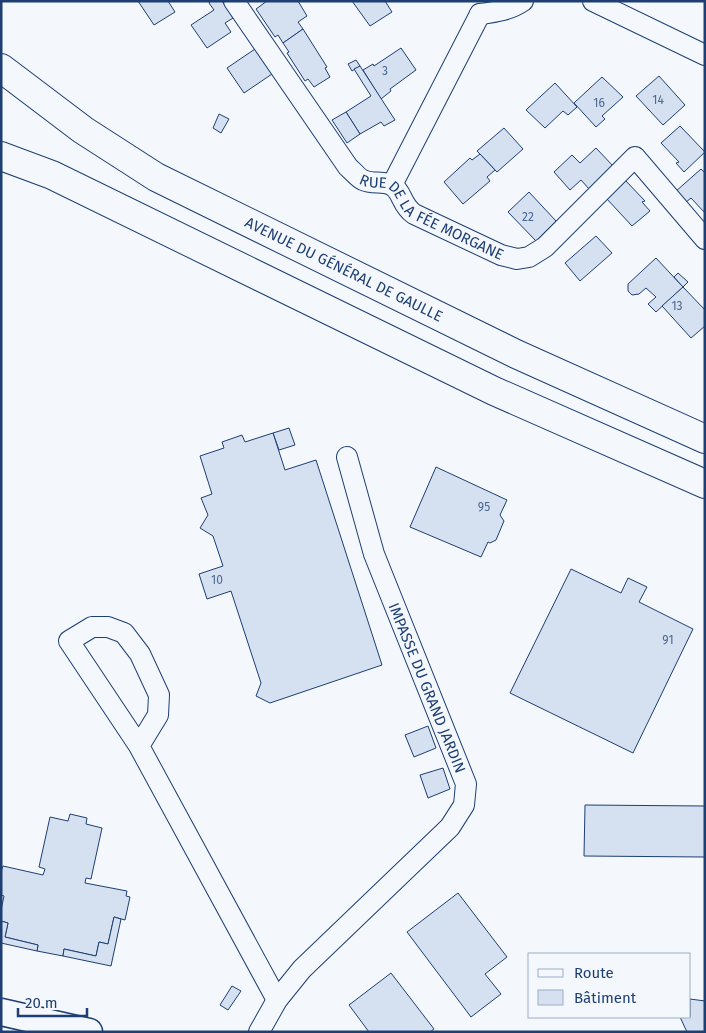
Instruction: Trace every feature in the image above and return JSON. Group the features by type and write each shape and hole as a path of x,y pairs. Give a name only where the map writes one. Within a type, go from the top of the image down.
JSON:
{"main road":[{"name":"AVENUE DU GÉNÉRAL DE GAULLE","path":"1,68 83,130 156,177 516,354 705,438"},
{"path":"1,156 52,175 494,391 705,484"}],"street":[{"name":"RUE DE LA FÉE MORGANE","path":"234,1 348,167 362,180 373,183 388,183 395,187 406,208 414,214 501,255 517,259 529,257 545,247 635,157 705,239"},
{"path":"392,185 476,8 502,11 517,6 523,1"},
{"path":"593,1 705,55"},
{"name":"IMPASSE DU GRAND JARDIN","path":"259,1032 277,1000 302,969 450,827 464,805 466,784 374,554 347,457"},
{"path":"139,746 158,715 159,695 140,654 124,633 108,627 92,627 69,642 139,746 277,1000"},
{"path":"1,1012 89,1032"}],"building":[{"path":"138,1 168,1 175,12 154,25"},
{"path":"211,1 222,1 233,18 225,23 231,32 207,48 191,25 214,10 209,3"},
{"path":"267,1 298,1 307,16 298,22 303,29 283,43 278,35 275,37 256,9"},
{"path":"352,1 385,1 392,12 370,26"},
{"path":"303,29 327,67 325,68 330,77 314,87 308,79 305,81 287,53 289,52 283,43"},
{"path":"401,48 416,70 390,89 391,91 381,99 363,70 373,64 374,66"},
{"path":"255,49 272,74 244,93 227,68"},
{"path":"356,60 360,66 352,71 348,64"},
{"path":"360,66 395,120 384,126 381,122 360,134 346,112 371,96 354,69"},
{"path":"659,76 685,105 663,125 636,96"},
{"path":"602,77 623,97 602,116 605,119 596,127 574,103"},
{"path":"555,83 577,107 568,115 563,111 545,128 526,110"},
{"path":"346,112 360,134 347,143 332,120"},
{"path":"219,114 229,119 221,133 213,128"},
{"path":"680,126 705,152 684,172 676,163 679,162 661,143"},
{"path":"504,128 523,149 497,172 477,151"},
{"path":"596,148 614,167 590,190 581,180 570,190 554,172 572,155 580,163"},
{"path":"480,154 495,170 487,177 490,181 463,204 444,182 470,158 472,160"},
{"path":"701,169 705,173 705,213 691,198 685,203 675,192"},
{"path":"625,180 645,201 642,202 650,211 632,226 606,198"},
{"path":"529,192 556,221 536,241 508,212"},
{"path":"596,236 612,253 580,281 565,263"},
{"path":"656,258 683,287 656,312 648,304 656,297 646,288 639,294 632,295 628,291 628,284"},
{"path":"678,273 688,282 683,287 674,277"},
{"path":"683,287 705,310 705,326 691,338 662,306"},
{"path":"289,428 295,445 279,450 273,433"},
{"path":"273,433 285,470 316,460 382,665 270,703 256,696 261,683 231,591 207,599 199,574 223,566 213,536 200,528 208,515 201,498 212,494 200,456 224,448 222,442 242,435 245,442"},
{"path":"436,467 507,500 500,515 504,521 496,540 488,542 481,557 410,527"},
{"path":"571,569 621,593 628,578 647,587 639,602 693,629 633,753 510,693"},
{"path":"428,726 436,748 414,757 405,735"},
{"path":"443,768 450,789 428,798 420,775"},
{"path":"585,805 705,806 705,857 584,856"},
{"path":"70,814 87,818 86,824 102,828 91,879 86,878 85,883 127,891 126,896 130,897 125,920 114,917 108,944 99,942 96,956 64,949 63,956 37,951 38,945 5,937 8,923 1,921 4,896 1,895 1,871 3,866 43,875 45,869 39,867 50,817 68,821"},
{"path":"458,893 507,957 485,974 501,994 471,1017 407,932"},
{"path":"114,917 121,919 111,966 63,956 64,949 96,956 99,942 108,944"},
{"path":"1,921 8,923 5,937 38,945 37,951 1,943"},
{"path":"391,973 434,1029 430,1032 369,1032 349,1005"},
{"path":"232,986 241,991 228,1010 220,1005"},
{"path":"691,999 705,1001 705,1032 687,1032 680,1018 691,1018"}]}
